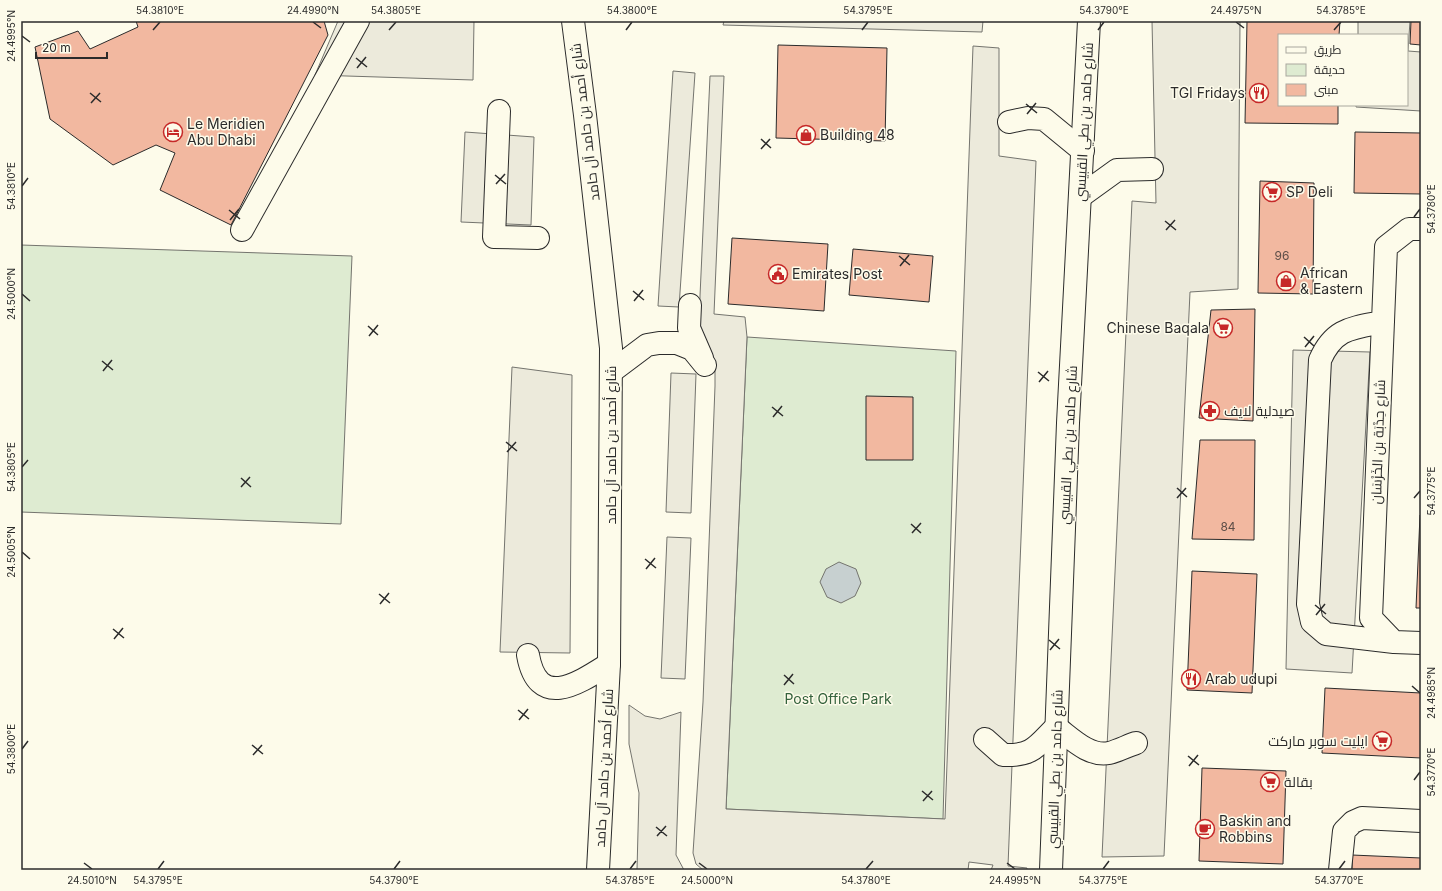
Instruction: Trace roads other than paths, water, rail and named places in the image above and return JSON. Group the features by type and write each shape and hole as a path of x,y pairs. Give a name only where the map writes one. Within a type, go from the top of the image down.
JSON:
{"main road":[{"path":"242,230 358,21"},
{"name":"شارع أحمد بن حامد آل حامد","path":"573,21 611,348 610,664 597,868"},
{"name":"شارع حامد بن بطي القبيسي","path":"1052,869 1068,423 1089,21"},
{"path":"499,110 494,236 538,238"},
{"path":"1009,122 1028,118 1044,119 1083,151"},
{"path":"1081,196 1117,170 1152,169"},
{"name":"شارع حِدْبَة بن الخَرْسَان","path":"1394,642 1371,618 1386,247 1409,229 1421,229"},
{"path":"611,372 647,345 659,343 677,343 692,349 705,364 689,328 690,304"},
{"path":"1383,322 1347,328 1326,346 1320,360 1308,604 1312,622 1326,634 1394,642 1421,643"},
{"path":"528,655 531,670 535,678 543,684 556,688 576,684 610,664"},
{"path":"985,739 1003,755 1019,756 1030,753 1056,727 1085,748 1099,753 1110,753 1136,743"},
{"path":"1340,870 1344,831 1353,822 1362,818 1421,821"}],"place":[{"name":"TGI Fridays","path":"1259,93"},
{"name":"Le Meridien Abu Dhabi","path":"173,132"},
{"name":"Building 48","path":"806,135"},
{"name":"SP Deli","path":"1272,192"},
{"name":"Emirates Post","path":"778,274"},
{"name":"African & Eastern","path":"1286,281"},
{"name":"Chinese Baqala","path":"1223,328"},
{"name":"صيدلية لايف","path":"1210,411"},
{"name":"Arab udupi","path":"1191,679"},
{"name":"ايليت سوبر ماركت","path":"1382,741"},
{"name":"بقالة","path":"1270,782"},
{"name":"Baskin and Robbins","path":"1205,829"}],"park label":[{"name":"Post Office Park","path":"838,699"}]}
